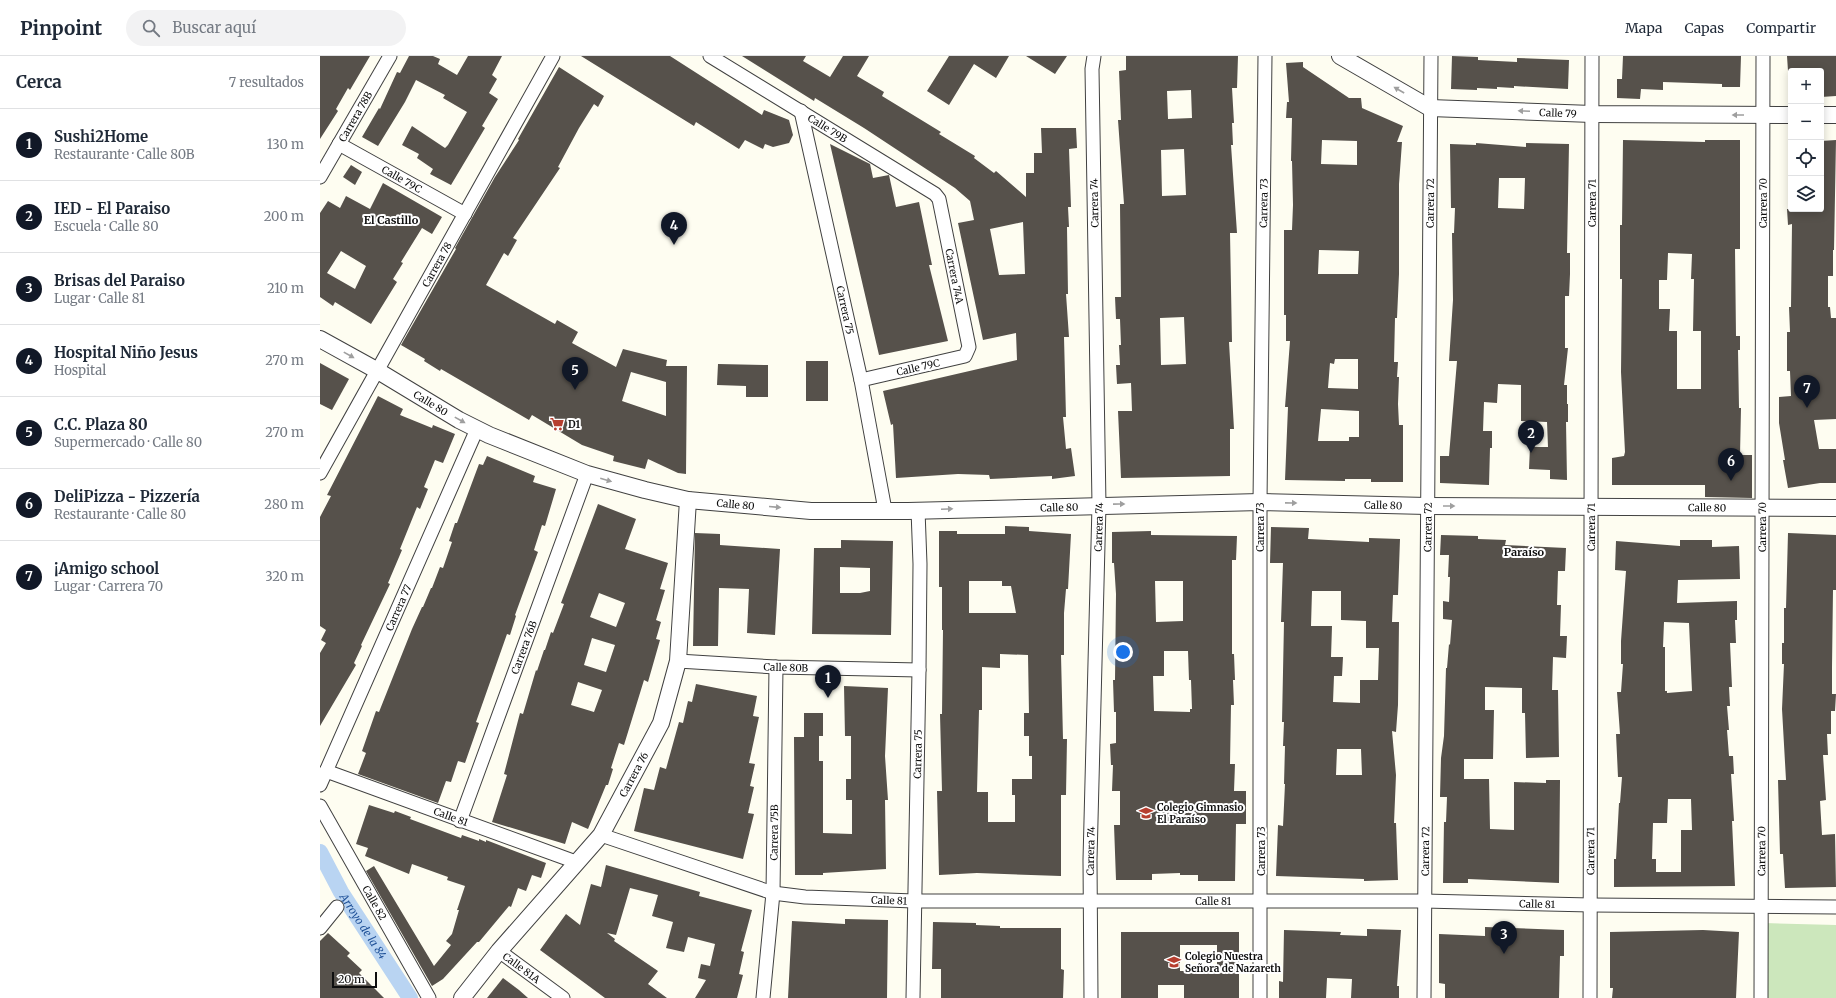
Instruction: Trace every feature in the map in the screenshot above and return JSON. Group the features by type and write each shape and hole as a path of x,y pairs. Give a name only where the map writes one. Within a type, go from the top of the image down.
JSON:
{"street":[{"name":"Carrera 78B","path":"320,177 390,56"},
{"name":"Carrera 78","path":"320,473 553,56"},
{"name":"Calle 79B","path":"710,56 935,194 941,204"},
{"name":"Carrera 74","path":"1091,998 1091,902 1099,505 1092,70 1094,56"},
{"name":"Carrera 73","path":"1260,998 1262,902 1260,502 1265,56"},
{"name":"Calle 79","path":"1340,56 1430,108 1592,114 1788,115"},
{"name":"Carrera 72","path":"1424,998 1431,56"},
{"name":"Carrera 71","path":"1590,998 1592,56"},
{"name":"Carrera 70","path":"1761,998 1763,56"},
{"name":"Carrera 75","path":"801,111 861,380 885,510"},
{"path":"1824,115 1836,115"},
{"name":"Calle 79C","path":"339,144 465,214"},
{"name":"Carrera 74A","path":"941,204 969,347"},
{"name":"Calle 80","path":"320,339 477,429 587,474 688,500 811,511 1260,502 1427,506 1836,508"},
{"name":"Calle 79C","path":"861,380 965,356 969,347"},
{"name":"Carrera 77","path":"320,785 477,429"},
{"name":"Carrera 76B","path":"460,821 587,474"},
{"name":"Carrera 76","path":"462,998 499,951 601,835 661,723 678,661 688,500"},
{"name":"Carrera 75","path":"912,998 919,670 920,564 918,510"},
{"name":"Calle 80B","path":"678,661 776,667 919,670"},
{"name":"Carrera 75B","path":"763,998 773,893 776,667"},
{"name":"Calle 81","path":"326,771 576,862"},
{"name":"Calle 82","path":"320,806 429,998"},
{"name":"Calle 81","path":"601,835 773,893 805,897 914,901 1424,901 1591,906 1760,908 1836,907"},
{"path":"320,928 337,907"},
{"name":"Calle 81A","path":"499,951 563,998"}],"green space":[{"path":"1764,923 1836,925 1836,998 1764,998"}],"building":[{"path":"320,56 370,56 350,90 348,88 336,109 338,111 320,139"},
{"path":"409,56 433,56 440,59 438,64 457,75 468,56 502,56 492,75 497,79 489,93 498,99 482,126 485,128 451,185 430,174 433,169 417,158 419,154 402,145 412,126 445,148 448,145 467,112 443,98 445,95 416,80 405,102 378,146 362,137 379,108 380,109 397,72 400,73"},
{"path":"581,56 670,56 762,115 764,110 789,120 793,135 789,143 773,147 765,144 763,149 745,140 739,149 696,122 694,126"},
{"path":"742,56 806,56 803,61 830,77 843,56 869,56 857,76 884,92 882,96 941,132 939,134 975,156 974,158 994,173 996,171 1026,197 1026,173 1034,173 1034,153 1042,153 1041,128 1076,128 1077,148 1069,149 1071,207 1068,207 1068,294 1066,294 1069,337 1064,337 1066,417 1063,417 1066,449 1071,448 1075,476 1052,479 1052,476 990,479 989,475 958,474 896,478 893,424 891,425 883,391 1017,360 1016,333 983,340 958,223 974,220 970,201 955,188 864,128 815,98 814,101","holes":["1023,222 1025,274 999,275 990,229"]},
{"path":"949,56 1009,56 996,78 974,64 949,105 927,91"},
{"path":"1026,56 1067,56 1055,74"},
{"path":"1126,56 1238,56 1237,88 1232,88 1234,123 1232,123 1233,145 1231,145 1237,233 1230,233 1232,342 1229,342 1234,429 1230,429 1230,476 1121,478 1118,411 1132,411 1131,383 1117,384 1116,365 1120,365 1119,345 1121,345 1120,319 1116,319 1115,297 1121,297 1120,204 1124,204 1118,120 1121,120 1119,71 1126,70","holes":["1191,90 1192,118 1168,119 1167,91","1184,149 1186,195 1162,196 1161,150","1184,317 1186,364 1161,365 1160,318"]},
{"path":"1452,56 1478,57 1478,60 1517,62 1517,58 1569,60 1568,89 1514,86 1514,88 1497,87 1497,89 1477,88 1477,90 1451,89"},
{"path":"1623,56 1741,56 1740,87 1722,87 1722,84 1663,82 1663,90 1641,89 1640,99 1617,98 1617,79 1622,79"},
{"path":"1787,56 1836,56 1836,96 1824,97 1824,68 1788,68 1788,71"},
{"path":"1303,62 1303,67 1349,98 1361,98 1362,108 1403,126 1397,142 1402,142 1399,184 1399,274 1397,318 1395,318 1394,362 1398,362 1397,377 1399,377 1399,425 1403,425 1403,482 1371,482 1371,479 1345,479 1345,481 1285,480 1288,407 1285,407 1290,341 1286,341 1286,315 1284,315 1284,230 1292,230 1293,205 1291,161 1292,118 1286,118 1287,102 1289,102 1286,63","holes":["1322,140 1357,141 1357,165 1321,164","1319,250 1359,251 1358,274 1318,274","1335,359 1358,359 1358,389 1328,388 1330,363 1334,364","1321,409 1359,411 1359,437 1349,437 1349,441 1318,441"]},
{"path":"559,67 604,96 598,107 594,104 579,128 558,167 560,168 513,238 517,240 508,256 504,253 486,285 555,324 557,320 578,332 572,343 616,367 623,349 667,360 666,366 687,366 686,474 678,473 648,459 645,469 613,461 614,456 582,445 532,415 529,420 441,369 440,371 424,361 425,359 401,345 495,177 519,140 518,139","holes":["631,372 666,382 666,416 622,401"]},
{"path":"1623,140 1705,142 1705,140 1740,140 1740,249 1735,249 1736,336 1740,336 1740,350 1738,350 1739,408 1741,408 1740,455 1752,455 1752,498 1705,497 1705,485 1612,485 1612,458 1624,456 1625,452 1621,372 1622,279 1620,279 1620,225 1622,225","holes":["1668,253 1692,254 1691,279 1694,279 1693,331 1701,331 1701,389 1677,389 1677,331 1669,331 1670,309 1659,309 1659,280 1667,280"]},
{"path":"1836,140 1833,276 1828,276 1828,307 1830,307 1831,318 1836,318 1836,419 1814,420 1819,449 1836,449 1836,483 1820,483 1788,488 1779,423 1779,397 1791,396 1790,371 1787,371 1787,332 1790,332 1789,307 1791,307 1792,224 1788,225 1787,209 1788,212 1824,212 1824,141"},
{"path":"1476,143 1526,147 1526,143 1569,144 1567,253 1570,253 1570,274 1569,296 1565,296 1565,348 1568,348 1564,385 1567,385 1568,404 1568,422 1566,422 1567,480 1550,479 1550,470 1529,469 1530,447 1548,447 1547,422 1521,421 1521,385 1498,384 1497,403 1484,402 1483,431 1492,431 1489,485 1440,483 1440,456 1449,456 1457,361 1449,361 1453,300 1452,233 1454,233 1455,208 1451,208 1450,144 1476,145","holes":["1499,178 1525,178 1524,209 1498,208"]},
{"path":"830,144 870,164 873,178 889,175 896,207 919,202 932,265 929,265 948,341 879,355"},
{"path":"351,165 362,172 355,185 343,177"},
{"path":"383,183 442,217 432,234 422,228 401,262 403,263 393,279 397,282 371,324 335,302 333,306 320,297 320,213 328,201 340,208 346,196 370,209","holes":["341,251 366,266 355,289 327,273"]},
{"path":"806,361 828,361 828,401 806,401"},
{"path":"320,363 349,379 332,410 320,404"},
{"path":"718,364 768,365 768,397 746,397 746,386 717,385"},
{"path":"378,396 403,409 400,415 432,428 433,425 455,434 443,463 435,460 424,487 428,489 420,509 417,507 400,549 402,550 388,583 390,584 354,663 356,665 320,726 320,653 326,643 321,640 326,630 320,626 320,517 331,496 327,495"},
{"path":"487,456 535,476 533,482 556,489 545,526 542,525 534,550 538,552 515,615 516,616 510,635 507,634 476,722 479,723 465,763 458,761 451,782 446,781 438,803 358,774 366,753 362,751 376,711 379,712 412,629 432,588 440,567 443,568 452,542 449,541 455,523 457,523 479,464 483,465"},
{"path":"598,504 636,519 625,549 668,563 660,589 665,590 656,620 661,622 656,639 660,640 648,682 644,680 624,745 619,743 611,768 613,769 608,785 606,785 588,829 572,822 565,844 492,822 507,775 504,774 520,713 523,714 536,670 537,671 551,632 553,633 564,604 561,603","holes":["599,593 625,603 616,627 590,617","592,638 615,645 606,672 584,665","578,682 602,690 594,712 571,705"]},
{"path":"1005,526 1029,527 1029,531 1071,534 1068,589 1066,589 1064,613 1064,655 1061,655 1063,739 1067,739 1066,795 1061,795 1061,876 977,873 939,875 937,791 942,791 940,714 942,714 943,630 942,587 939,587 939,531 957,531 957,534 1005,534","holes":["969,581 1002,581 1002,586 1011,586 1016,613 969,613","1000,654 1028,655 1029,713 1024,713 1024,736 1029,736 1029,756 1032,756 1032,779 1012,779 1012,795 1015,795 1015,822 988,822 988,792 977,792 979,710 982,710 982,667 1000,668"]},
{"path":"1271,527 1309,528 1308,539 1369,542 1369,538 1400,539 1398,595 1393,595 1392,622 1399,622 1398,705 1396,732 1392,731 1396,775 1394,823 1396,823 1398,880 1364,881 1364,879 1276,876 1278,825 1283,826 1285,784 1285,746 1283,746 1284,722 1282,722 1284,622 1281,622 1283,563 1270,563","holes":["1312,591 1341,591 1341,620 1366,621 1366,648 1379,648 1378,680 1360,680 1360,703 1333,702 1334,676 1342,676 1343,657 1331,657 1332,626 1311,626","1337,749 1361,749 1362,775 1336,775"]},
{"path":"1151,531 1151,535 1237,536 1236,560 1232,560 1232,654 1234,654 1235,680 1233,680 1234,705 1231,705 1230,764 1235,764 1234,791 1246,791 1246,824 1236,824 1235,881 1198,881 1198,875 1180,875 1180,873 1152,874 1152,880 1116,880 1114,825 1120,825 1120,791 1112,791 1113,765 1111,765 1110,744 1116,743 1116,712 1114,712 1113,680 1115,680 1116,594 1114,563 1112,563 1112,532","holes":["1155,581 1183,581 1183,621 1156,622","1164,651 1188,651 1192,709 1190,709 1190,712 1154,711 1153,676 1164,676"]},
{"path":"695,533 720,534 720,545 780,549 775,635 747,633 749,589 719,588 718,646 693,646"},
{"path":"1788,533 1836,535 1836,590 1833,590 1832,667 1832,694 1836,694 1835,711 1831,711 1831,734 1827,734 1828,755 1823,755 1826,800 1820,801 1822,835 1835,834 1836,887 1785,888 1783,854 1780,854 1778,780 1786,780 1782,709 1784,664 1782,664 1782,643 1784,643 1784,608 1786,608"},
{"path":"1441,535 1478,536 1478,539 1506,540 1505,545 1566,548 1565,571 1558,571 1557,605 1561,605 1560,636 1567,636 1566,658 1553,657 1552,690 1558,690 1559,757 1526,758 1525,713 1522,713 1522,688 1485,687 1485,710 1494,710 1493,759 1464,759 1464,779 1489,779 1490,829 1514,830 1514,782 1546,783 1546,780 1560,780 1559,883 1468,879 1468,883 1443,883 1444,822 1446,822 1447,797 1440,797 1441,758 1444,736 1446,668 1452,620 1443,619 1443,601 1449,602 1450,577 1448,577 1449,555 1440,555"},
{"path":"841,540 893,541 891,635 812,634 814,548 841,548","holes":["840,567 870,568 870,591 860,593 840,593"]},
{"path":"1680,540 1712,540 1712,547 1739,546 1740,579 1678,580 1677,603 1737,601 1737,620 1735,620 1736,643 1730,643 1732,687 1729,687 1730,706 1727,706 1729,756 1733,756 1734,774 1731,774 1734,821 1732,821 1735,886 1614,887 1614,859 1616,859 1622,777 1618,777 1616,734 1620,734 1617,692 1621,692 1623,664 1621,664 1621,641 1626,571 1615,570 1616,541 1680,546","holes":["1664,622 1689,623 1692,691 1667,693 1667,691 1665,691 1665,647 1663,647","1668,799 1691,799 1692,830 1681,830 1681,872 1656,872 1656,859 1652,859 1653,823 1667,823"]},
{"path":"696,684 757,696 753,716 759,717 749,763 755,764 750,786 754,787 748,813 754,814 743,859 634,831 644,788 654,790 660,767 666,769 679,722 683,723 688,701 692,702"},
{"path":"844,686 888,688 885,756 888,800 885,800 886,869 823,873 823,875 795,875 794,737 804,737 804,713 823,713 823,736 819,736 819,761 823,761 823,833 852,834 852,800 846,800 846,779 851,779 851,736 845,736"},
{"path":"369,805 394,813 395,811 411,817 410,819 461,838 462,835 479,841 479,839 486,842 486,840 546,863 541,878 532,875 526,891 518,888 511,907 509,906 479,942 477,942 443,979 432,986 366,871 374,866 434,966 451,945 446,941 452,934 459,910 457,910 465,886 447,880 448,877 412,864 409,874 365,856 368,848 356,844"},
{"path":"606,865 700,892 699,896 752,910 741,951 744,952 739,974 743,975 737,998 695,998 706,980 698,978 701,964 710,966 715,944 688,937 684,952 666,948 673,922 652,916 658,895 630,888 616,935 607,933 615,939 614,941 658,971 648,984 667,998 605,998 540,950 566,914 580,925 591,884 601,887"},
{"path":"845,919 888,920 887,998 788,998 792,921 845,924"},
{"path":"933,922 976,923 976,925 1000,926 1000,928 1061,928 1061,969 1064,970 1063,998 941,998 941,969 932,969"},
{"path":"1485,927 1564,930 1564,956 1560,956 1559,998 1445,998 1445,984 1439,983 1439,934 1485,936"},
{"path":"1367,929 1401,930 1397,986 1399,986 1399,998 1351,998 1352,979 1327,978 1326,998 1279,998 1279,981 1283,982 1284,930 1341,932 1340,935 1367,936"},
{"path":"1703,930 1739,932 1736,998 1612,998 1613,988 1610,988 1610,932"},
{"name":"Colegio Nuestra Señora de Nazareth","path":"1121,932 1239,932 1239,998 1184,998 1184,985 1158,985 1158,998 1121,998","holes":["1180,945 1217,945 1217,971 1180,971"]},
{"path":"328,933 350,953 347,956 362,970 359,973 384,998 320,998 320,941"},
{"path":"503,978 519,990 528,998 487,998"}],"waterway":[{"name":"Arroyo de la 84","path":"320,852 341,892 410,998"}],"place":[{"name":"Hospital Niño Jesus","path":"674,245"},
{"name":"C.C. Plaza 80","path":"575,390"},
{"name":"¡Amigo school","path":"1807,408"},
{"name":"D1","path":"557,424"},
{"name":"IED - El Paraiso","path":"1531,453"},
{"name":"DeliPizza - Pizzería","path":"1731,481"},
{"name":"Sushi2Home","path":"828,698"},
{"name":"Colegio Gimnasio El Paraíso","path":"1146,813"},
{"name":"Brisas del Paraiso","path":"1504,954"},
{"name":"Colegio Nuestra Señora de Nazareth","path":"1174,962"}],"district":[{"name":"El Castillo","path":"391,220"},
{"name":"Paraíso","path":"1524,552"}]}
